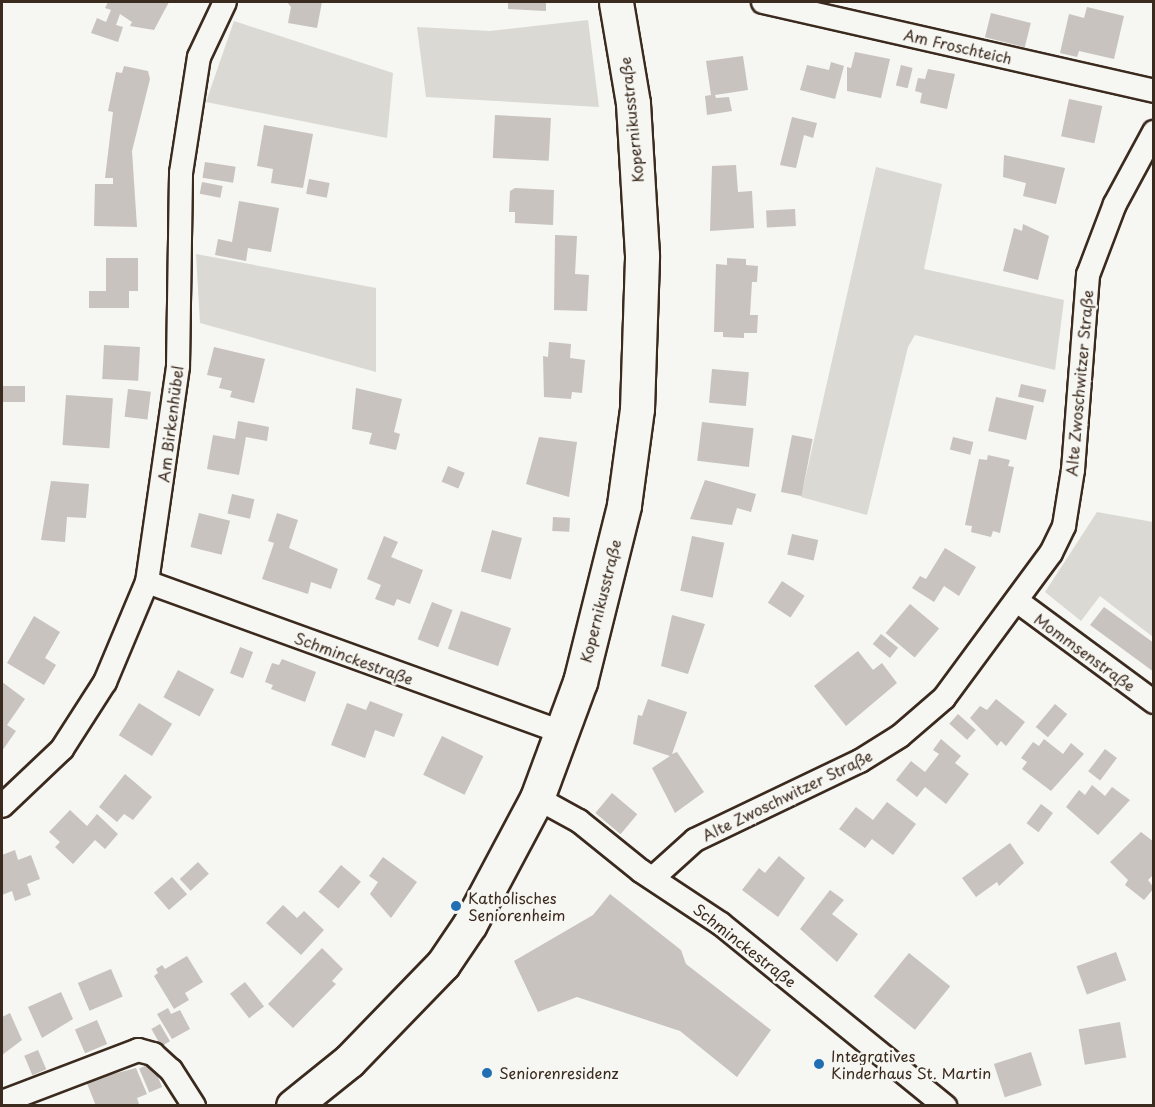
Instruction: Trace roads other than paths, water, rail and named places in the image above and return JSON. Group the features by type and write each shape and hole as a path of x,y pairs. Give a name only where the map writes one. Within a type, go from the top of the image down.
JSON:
{"street":[{"name":"Am Birkenhübel","path":"2,806 62,749 105,682 147,582 178,366 181,173 199,57 225,2"},
{"name":"Kopernikusstraße","path":"292,1106 349,1061 443,964 483,902 537,798 580,681 624,505 637,409 642,255 633,103 616,2"},
{"name":"Am Froschteich","path":"763,2 1154,91"},
{"name":"Alte Zwoschwitzer Straße","path":"654,877 695,840 860,761 900,736 944,698 1017,602 1064,526 1082,382 1088,275 1115,204 1154,132"},
{"name":"Schminckestraße","path":"147,582 562,732"},
{"name":"Mommsenstraße","path":"1017,602 1154,702"},
{"name":"Schminckestraße","path":"537,798 579,821 721,924 945,1106"},
{"path":"2,1102 138,1050 153,1054 171,1070 194,1106"}],"place":[{"name":"Katholisches Seniorenheim","path":"456,906"},
{"name":"Integratives Kinderhaus St. Martin","path":"819,1064"},
{"name":"Seniorenresidenz","path":"487,1073"}]}
